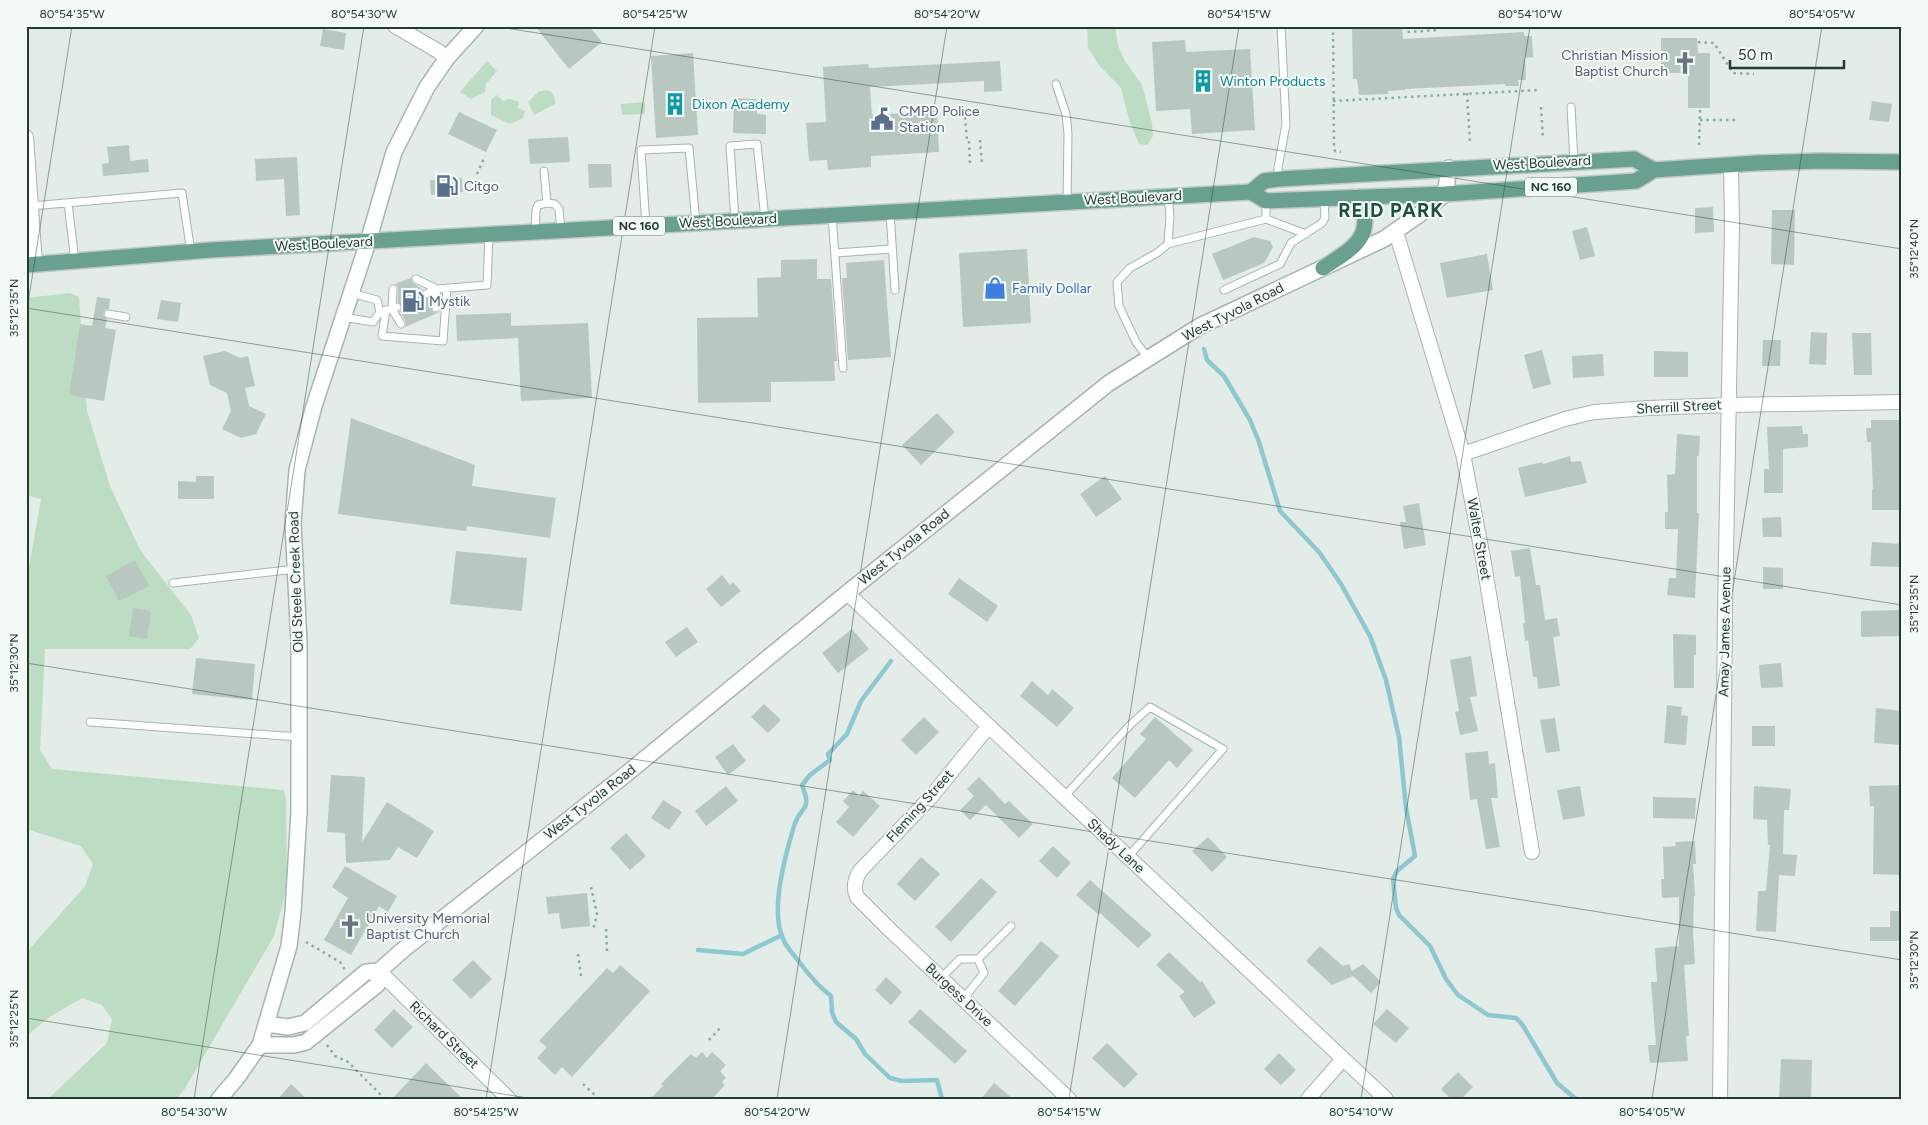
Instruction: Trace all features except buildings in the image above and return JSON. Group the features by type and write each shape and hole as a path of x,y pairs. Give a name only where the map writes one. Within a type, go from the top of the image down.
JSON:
{"main road":[{"name":"West Boulevard","path":"30,265 191,252 1251,192 1264,181 1279,179 1449,168 1634,159 1654,170"},
{"name":"West Boulevard","path":"1266,200 1445,194 1636,181 1654,170 1731,165 1821,161 1902,162"},
{"path":"1251,192 1266,200"},
{"path":"1323,268 1360,240 1366,219 1360,197"}],"street":[{"path":"395,26 447,58"},
{"name":"Old Steele Creek Road","path":"267,1024 289,946 299,812 299,643 293,523 297,470 314,406 368,242 398,142 427,87 447,58 476,26"},
{"path":"26,137 31,206 30,265"},
{"name":"Amay James Avenue","path":"1720,1099 1725,612 1732,224 1731,165"},
{"path":"1445,194 1449,168"},
{"name":"West Tyvola Road","path":"260,1045 294,1045 306,1042 378,984 380,971 404,948 625,775 847,592 1108,383 1200,326 1384,240 1445,194"},
{"name":"Walter Street","path":"1396,232 1463,454 1483,558 1532,852"},
{"name":"Sherrill Street","path":"1463,454 1565,419 1594,412 1729,405 1902,402"},
{"name":"Shady Lane","path":"847,592 988,727 1386,1099"},
{"name":"Fleming Street","path":"855,886 860,871 930,798 988,727"},
{"name":"Burgess Drive","path":"855,886 857,897 1070,1099"},
{"name":"West Tyvola Road","path":"267,1024 280,1027 300,1025 314,1016 366,972 380,971"},
{"name":"Richard Street","path":"380,971 509,1099"},
{"path":"219,1099 260,1045 267,1024"},
{"path":"1308,1099 1343,1059"}],"lane":[{"path":"1279,179 1278,168 1286,124 1281,26"},
{"path":"1056,84 1066,114 1068,134 1067,202"},
{"path":"1571,107 1574,161"},
{"path":"735,221 730,146 739,145 757,144 765,219"},
{"path":"646,226 641,150 651,149 689,148 696,223"},
{"path":"544,171 546,202"},
{"path":"31,206 182,193 191,252"},
{"path":"1168,196 1170,216 1168,244"},
{"path":"1224,290 1280,264 1291,243 1322,223 1325,218 1324,198"},
{"path":"1266,200 1266,219"},
{"path":"535,232 538,204 546,202 555,204 559,209 561,231"},
{"path":"68,203 75,261"},
{"path":"890,212 895,290"},
{"path":"832,215 843,368"},
{"path":"1148,358 1136,342 1119,306 1116,282 1130,268 1157,253 1168,244 1266,219 1306,234"},
{"path":"426,294 437,289 487,286 489,235"},
{"path":"835,252 892,249"},
{"path":"416,279 437,289"},
{"path":"393,290 382,336 443,341 447,288"},
{"path":"436,308 437,289"},
{"path":"351,293 377,300 401,324"},
{"path":"343,317 373,322 389,310"},
{"path":"108,314 126,317"},
{"path":"173,583 296,569"},
{"path":"1064,797 1130,724 1150,707 1223,749 1128,858"},
{"path":"90,722 299,737"},
{"path":"941,978 960,959 978,959 1011,926"},
{"path":"963,999 984,973 978,959"}],"path":[{"path":"1333,26 1334,147 1336,151 1341,152"},
{"path":"1407,26 1407,32 1439,30"},
{"path":"1698,42 1714,43 1733,73 1754,74"},
{"path":"1333,101 1539,90"},
{"path":"1467,94 1470,143"},
{"path":"1541,106 1543,138"},
{"path":"1699,145 1700,108"},
{"path":"965,117 970,164"},
{"path":"1700,120 1738,120"},
{"path":"980,140 982,164"},
{"path":"477,174 485,156"},
{"path":"591,887 598,914 593,930"},
{"path":"606,929 607,951"},
{"path":"306,942 340,962 346,973"},
{"path":"578,954 581,976"},
{"path":"709,1040 722,1026"},
{"path":"327,1045 335,1056 348,1062 385,1099"},
{"path":"583,1084 598,1098"}],"green space":[{"path":"1087,26 1115,26 1118,46 1125,61 1142,85 1152,123 1153,136 1147,145 1139,144 1130,123 1121,88 1099,65 1088,48"},
{"path":"487,61 497,71 486,84 485,92 471,99 460,92"},
{"path":"545,90 553,94 555,104 534,115 528,102 538,92"},
{"path":"497,95 503,101 509,99 519,102 518,108 525,111 523,118 510,124 491,115 491,100"},
{"path":"645,102 645,114 622,115 621,104"},
{"path":"70,293 79,297 87,411 110,486 140,550 191,615 199,638 190,649 45,649 40,750 52,769 284,790 286,798 287,888 274,936 184,1090 176,1099 48,1099 107,1043 112,1019 102,1005 82,998 51,1016 26,1036 26,953 85,886 93,864 81,846 26,829 26,584 41,499 26,495 26,298"}],"waterway":[{"path":"1204,349 1207,360 1224,376 1250,420 1259,442 1280,511 1319,552 1341,584 1370,636 1386,680 1399,737 1406,808 1415,856 1397,871 1393,879 1396,908 1399,915 1430,946 1446,979 1458,995 1488,1015 1516,1018 1522,1024 1557,1083 1576,1099"},
{"path":"891,661 861,701 847,734 828,754 830,760 810,775 802,785 806,805 794,826 783,868 778,900 778,915 780,929 787,947 814,980 831,996 832,1012 836,1022 856,1039 865,1054 890,1078 902,1081 937,1080 942,1099"},
{"path":"698,950 743,954 782,935"}],"place":[{"name":"Christian Mission Baptist Church","path":"1685,63"},
{"name":"Winton Products","path":"1203,81"},
{"name":"Dixon Academy","path":"675,104"},
{"name":"CMPD Police Station","path":"882,119"},
{"name":"Citgo","path":"447,186"},
{"name":"Family Dollar","path":"995,288"},
{"name":"Mystik","path":"413,301"},
{"name":"University Memorial Baptist Church","path":"350,926"}],"district":[{"name":"REID PARK","path":"1391,210"}]}
